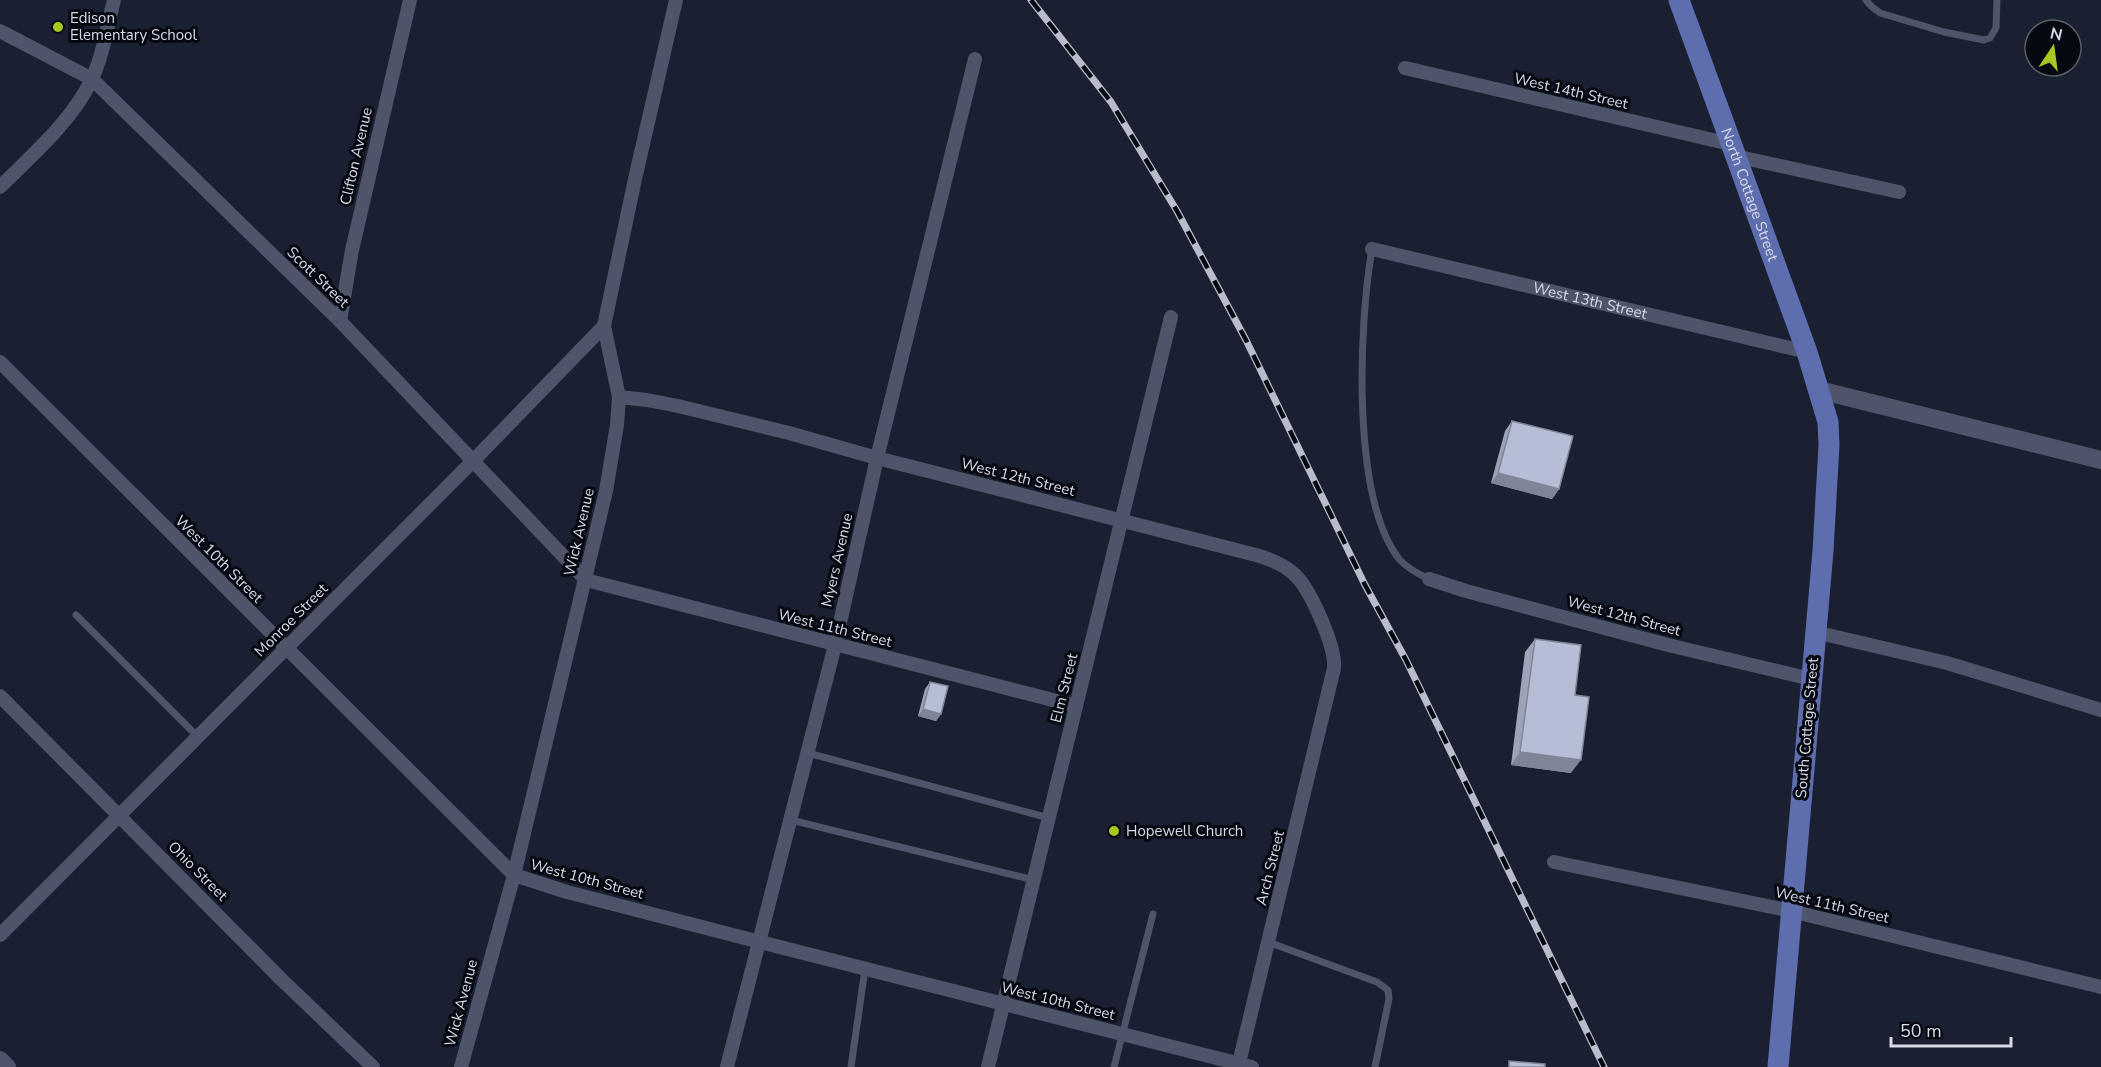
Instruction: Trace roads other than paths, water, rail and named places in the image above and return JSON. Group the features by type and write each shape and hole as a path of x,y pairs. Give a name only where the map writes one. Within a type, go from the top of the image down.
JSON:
{"main road":[{"name":"North Cottage Street","path":"1679,0 1820,390"},
{"path":"1820,390 2101,460"},
{"name":"South Cottage Street","path":"1778,1067 1823,551 1829,445 1828,422 1820,390"},
{"path":"0,1060 7,1067"}],"street":[{"path":"0,187 77,106 92,80 114,0"},
{"name":"Clifton Avenue","path":"340,321 352,250 410,0"},
{"name":"Wick Avenue","path":"461,1067 513,875 586,580 610,469 619,397 604,326 676,0"},
{"name":"Scott Street","path":"0,31 92,80 340,321 586,580"},
{"name":"Myers Avenue","path":"728,1067 835,645 975,59"},
{"name":"West 14th Street","path":"1405,68 1899,192"},
{"name":"West 13th Street","path":"1372,249 1807,352"},
{"name":"Elm Street","path":"988,1067 1171,318"},
{"name":"Monroe Street","path":"0,934 472,462 604,326"},
{"name":"West 10th Street","path":"0,362 513,875 544,886 1243,1066"},
{"name":"West 12th Street","path":"619,397 678,406 789,433 1273,560 1300,579 1307,592 1328,637 1334,657 1333,678"},
{"name":"West 12th Street","path":"1429,579 1646,639 1811,679"},
{"name":"West 11th Street","path":"586,580 1077,706"},
{"path":"1815,632 1947,663 2101,710"},
{"name":"Arch Street","path":"1243,1066 1268,942 1333,678"},
{"name":"Ohio Street","path":"0,696 282,980 373,1067"},
{"name":"West 11th Street","path":"1554,862 1791,911 2101,987"}],"lane":[{"path":"1866,0 1880,13 1944,32 1984,40 1990,38 1996,28 1997,0"},
{"path":"1372,249 1368,275 1362,370 1369,475 1378,514 1400,559 1413,571 1429,579"},
{"path":"76,615 198,736"},
{"path":"808,753 1049,818"},
{"path":"791,820 1034,880"},
{"path":"1114,1067 1153,914"},
{"path":"1268,942 1377,982 1388,990 1389,999 1375,1067"},
{"path":"851,1067 865,969"}],"railway":[{"path":"1031,0 1111,102 1177,211 1246,340 1365,585 1406,660 1604,1067"}],"place":[{"name":"Edison Elementary School","path":"58,27"},
{"name":"Hopewell Church","path":"1114,831"}]}
